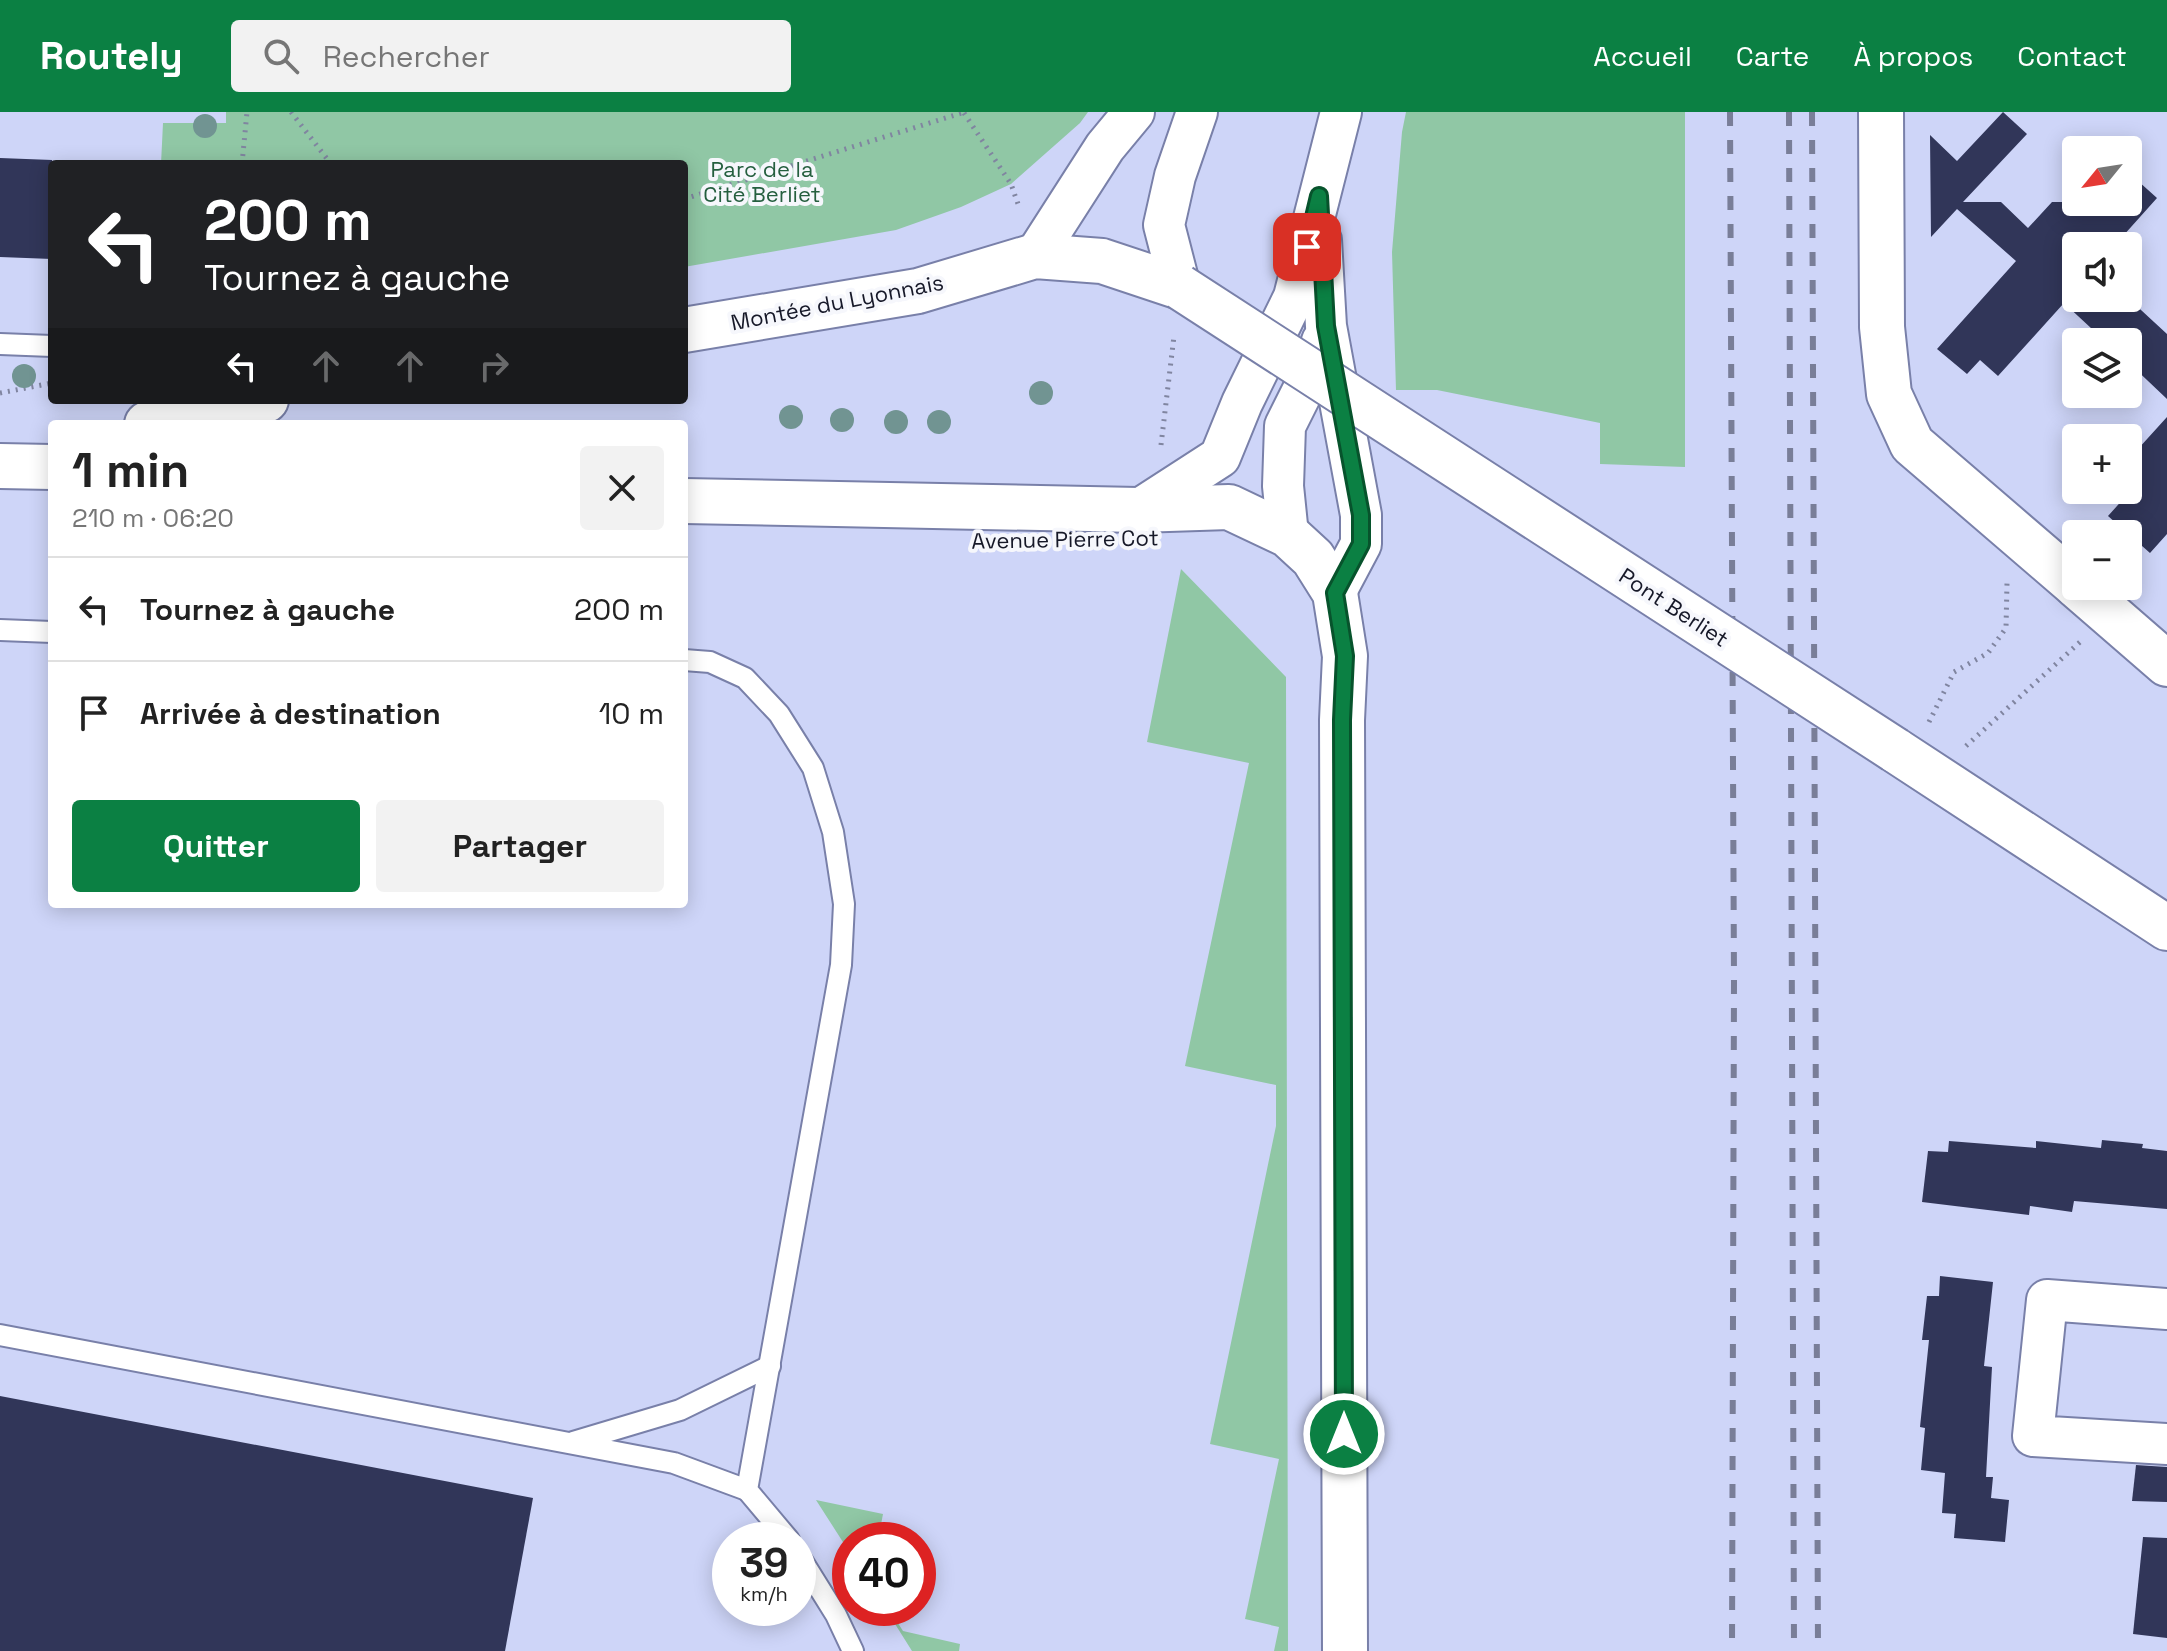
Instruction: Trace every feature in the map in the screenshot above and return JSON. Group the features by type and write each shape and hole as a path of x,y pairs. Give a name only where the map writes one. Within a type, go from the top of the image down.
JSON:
{"street":[{"path":"1035,256 1105,147 1134,112"},
{"path":"1180,287 1164,225 1175,176 1197,112"},
{"path":"1138,510 1220,457 1242,403 1294,297 1341,112"},
{"path":"1881,112 1882,327 1889,394 1912,444 2062,574"},
{"path":"1319,196 1326,326 1361,515 1361,544 1335,593 1345,656 1342,736 1345,1651"},
{"name":"Montée du Lyonnais","path":"688,329 918,291 1035,256 1102,261 1180,287"},
{"name":"Pont Berliet","path":"1180,287 2167,928"},
{"path":"1288,535 1283,486 1285,426 1316,364 1326,326"},
{"path":"152,414 233,404"},
{"path":"0,466 48,467"},
{"name":"Avenue Pierre Cot","path":"688,501 1138,510 1229,507 1288,535 1313,558 1335,593"},
{"path":"2092,600 2167,664"},
{"path":"2167,1309 2047,1300 2033,1436 2167,1444"}],"lane":[{"path":"0,344 48,346"},
{"path":"0,630 48,632"},
{"path":"688,660 710,662 745,678 779,714 813,768 833,832 844,904 841,965 747,1490"},
{"path":"0,1335 674,1463 747,1490 774,1522"},
{"path":"568,1444 680,1410 770,1366"},
{"path":"816,1583 853,1651"}],"path":[{"path":"242,160 247,112"},
{"path":"291,112 328,160"},
{"path":"688,198 964,112 1011,184"},
{"path":"1161,446 1180,287"},
{"path":"0,393 48,384"},
{"path":"1888,746 1927,726 1954,672 1988,653 2006,628 2006,591 2016,533"},
{"path":"1934,776 2110,615"}],"green space":[{"name":"Parc de la Cité Berliet","path":"226,112 1088,112 1080,123 1011,184 961,207 896,230 688,266 688,160 161,160 163,123 226,123"},
{"path":"1406,112 1685,112 1685,467 1600,464 1600,423 1437,390 1396,390 1392,252"},
{"path":"1181,569 1286,677 1288,1651 1274,1651 1279,1627 1245,1619 1279,1459 1210,1444 1276,1126 1276,1085 1185,1066 1249,763 1147,742"},
{"path":"816,1500 883,1514 881,1522 832,1522 832,1525"},
{"path":"896,1626 903,1631 960,1644 959,1651 912,1651"}],"building":[{"path":"2003,112 2027,134 1963,202 2001,202 2028,228 2052,202 2062,202 2062,216 2141,216 2127,232 2062,232 2062,305 1998,376 1980,360 1967,374 1937,349 2016,261 1957,209 1931,237 1930,135 1957,161"},
{"path":"0,158 52,160 48,160 48,259 0,257"},
{"path":"2142,185 2157,198 2142,215"},
{"path":"2142,311 2167,334 2167,399 2142,375 2142,328 2091,328 2074,312"},
{"path":"2167,417 2167,534 2150,553 2142,546 2142,520 2113,520 2108,516 2119,504 2142,504 2142,445"},
{"path":"2102,1140 2143,1144 2142,1148 2167,1151 2167,1209 2074,1201 2072,1212 2030,1206 2029,1215 1922,1202 1928,1151 1948,1152 1949,1141 2036,1148 2036,1141 2101,1148"},
{"path":"1940,1276 1993,1282 1984,1366 1992,1367 1986,1477 1993,1477 1991,1498 2009,1500 2005,1542 1954,1538 1956,1514 1942,1513 1945,1473 1921,1470 1925,1428 1920,1427 1929,1340 1922,1340 1927,1296 1939,1296"},
{"path":"0,1396 533,1498 505,1651 0,1651"},
{"path":"2136,1465 2167,1467 2167,1502 2132,1501"},
{"path":"2143,1537 2167,1538 2167,1638 2133,1634"}],"railway":[{"path":"1730,112 1734,982 1732,1651"},
{"path":"1789,112 1794,1651"},
{"path":"1812,112 1818,1651"}],"route":[{"path":"1307,247 1319,196 1326,326 1361,515 1361,544 1335,593 1345,656 1342,720 1344,1434"}]}
